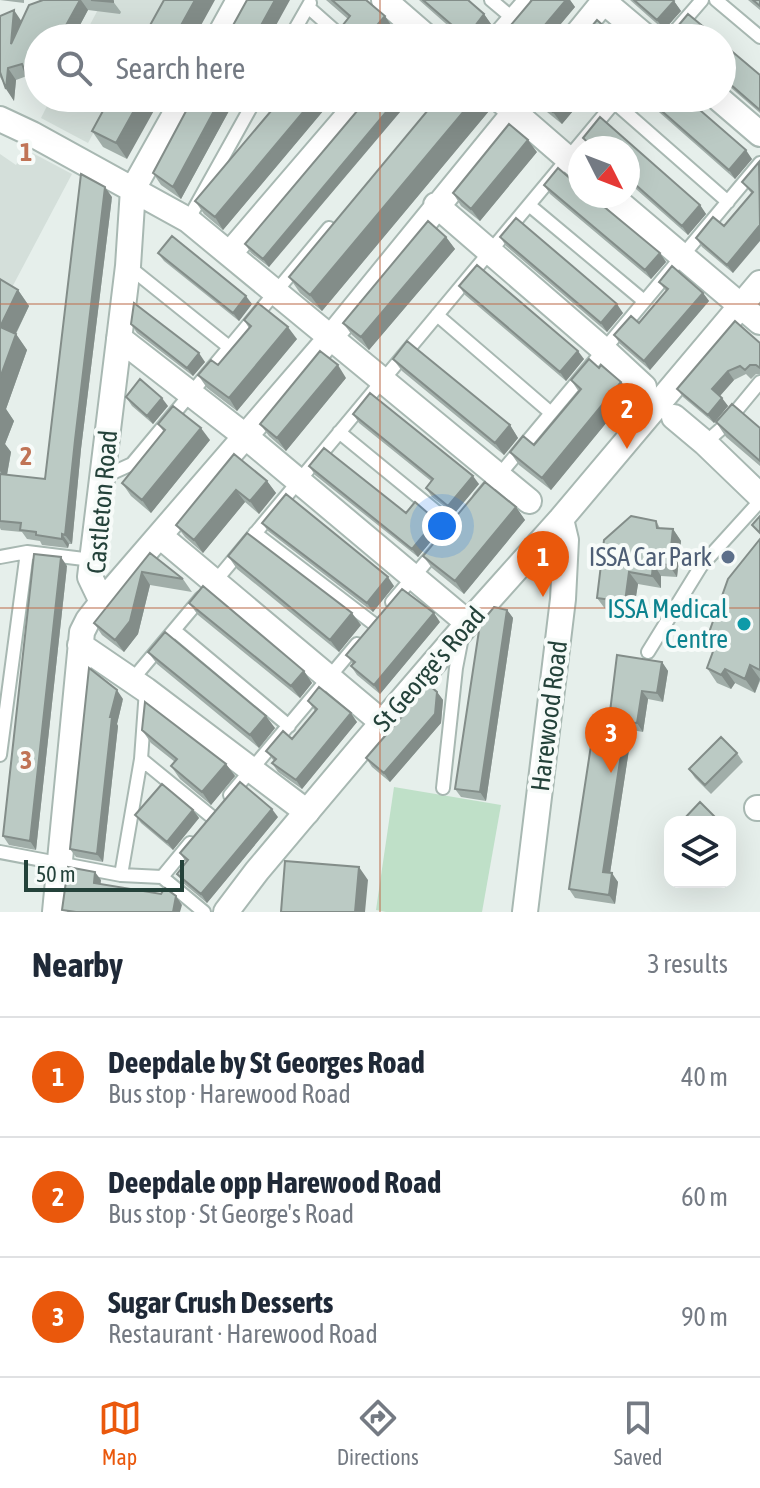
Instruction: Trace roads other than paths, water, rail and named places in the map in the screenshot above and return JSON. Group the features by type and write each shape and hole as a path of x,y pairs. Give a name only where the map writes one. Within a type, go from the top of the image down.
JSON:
{"street":[{"path":"226,24 239,0"},
{"path":"384,0 409,24"},
{"path":"585,24 604,1 631,24"},
{"name":"Castleton Road","path":"55,912 80,645 88,620 102,602 90,577 128,266 133,189 176,112"},
{"path":"230,253 351,112"},
{"path":"102,602 331,337 505,112"},
{"path":"521,112 568,158"},
{"path":"734,112 760,134"},
{"path":"0,119 188,220 529,501"},
{"path":"436,205 644,387"},
{"path":"625,208 760,322"},
{"name":"St George's Road","path":"226,912 307,812 760,283"},
{"path":"119,338 245,436 413,577 465,626"},
{"path":"674,417 760,498"},
{"name":"Harewood Road","path":"525,912 563,599 566,540 561,519"},
{"path":"160,536 383,723"},
{"path":"80,645 139,685 307,812"}],"lane":[{"path":"491,0 510,16"},
{"path":"503,24 524,0"},
{"path":"681,24 702,0"},
{"path":"716,0 760,37"},
{"path":"298,24 310,3 330,24"},
{"path":"188,220 248,112"},
{"path":"592,136 608,112"},
{"path":"629,112 728,202"},
{"path":"475,503 760,163"},
{"path":"121,875 141,759 139,685 174,630 382,380 529,205 568,169"},
{"path":"529,205 644,301"},
{"path":"101,478 132,464 339,217"},
{"path":"128,266 229,347"},
{"path":"437,315 551,413"},
{"path":"705,443 722,428 760,382"},
{"path":"749,395 760,404"},
{"path":"339,432 455,527"},
{"path":"648,652 701,566 760,498"},
{"path":"162,877 465,515"},
{"path":"255,533 374,624"},
{"path":"0,557 27,552 92,560"},
{"path":"0,755 27,552"},
{"path":"443,788 456,668 465,626"},
{"path":"174,630 289,726"},
{"path":"141,759 212,817"},
{"path":"0,852 121,875 162,877 204,912"}],"place":[{"name":"Deepdale opp Harewood Road","path":"627,449"},
{"name":"ISSA Car Park","path":"728,557"},
{"name":"Deepdale by St Georges Road","path":"543,597"},
{"name":"ISSA Medical Centre","path":"744,624"},
{"name":"Sugar Crush Desserts","path":"611,773"}]}
